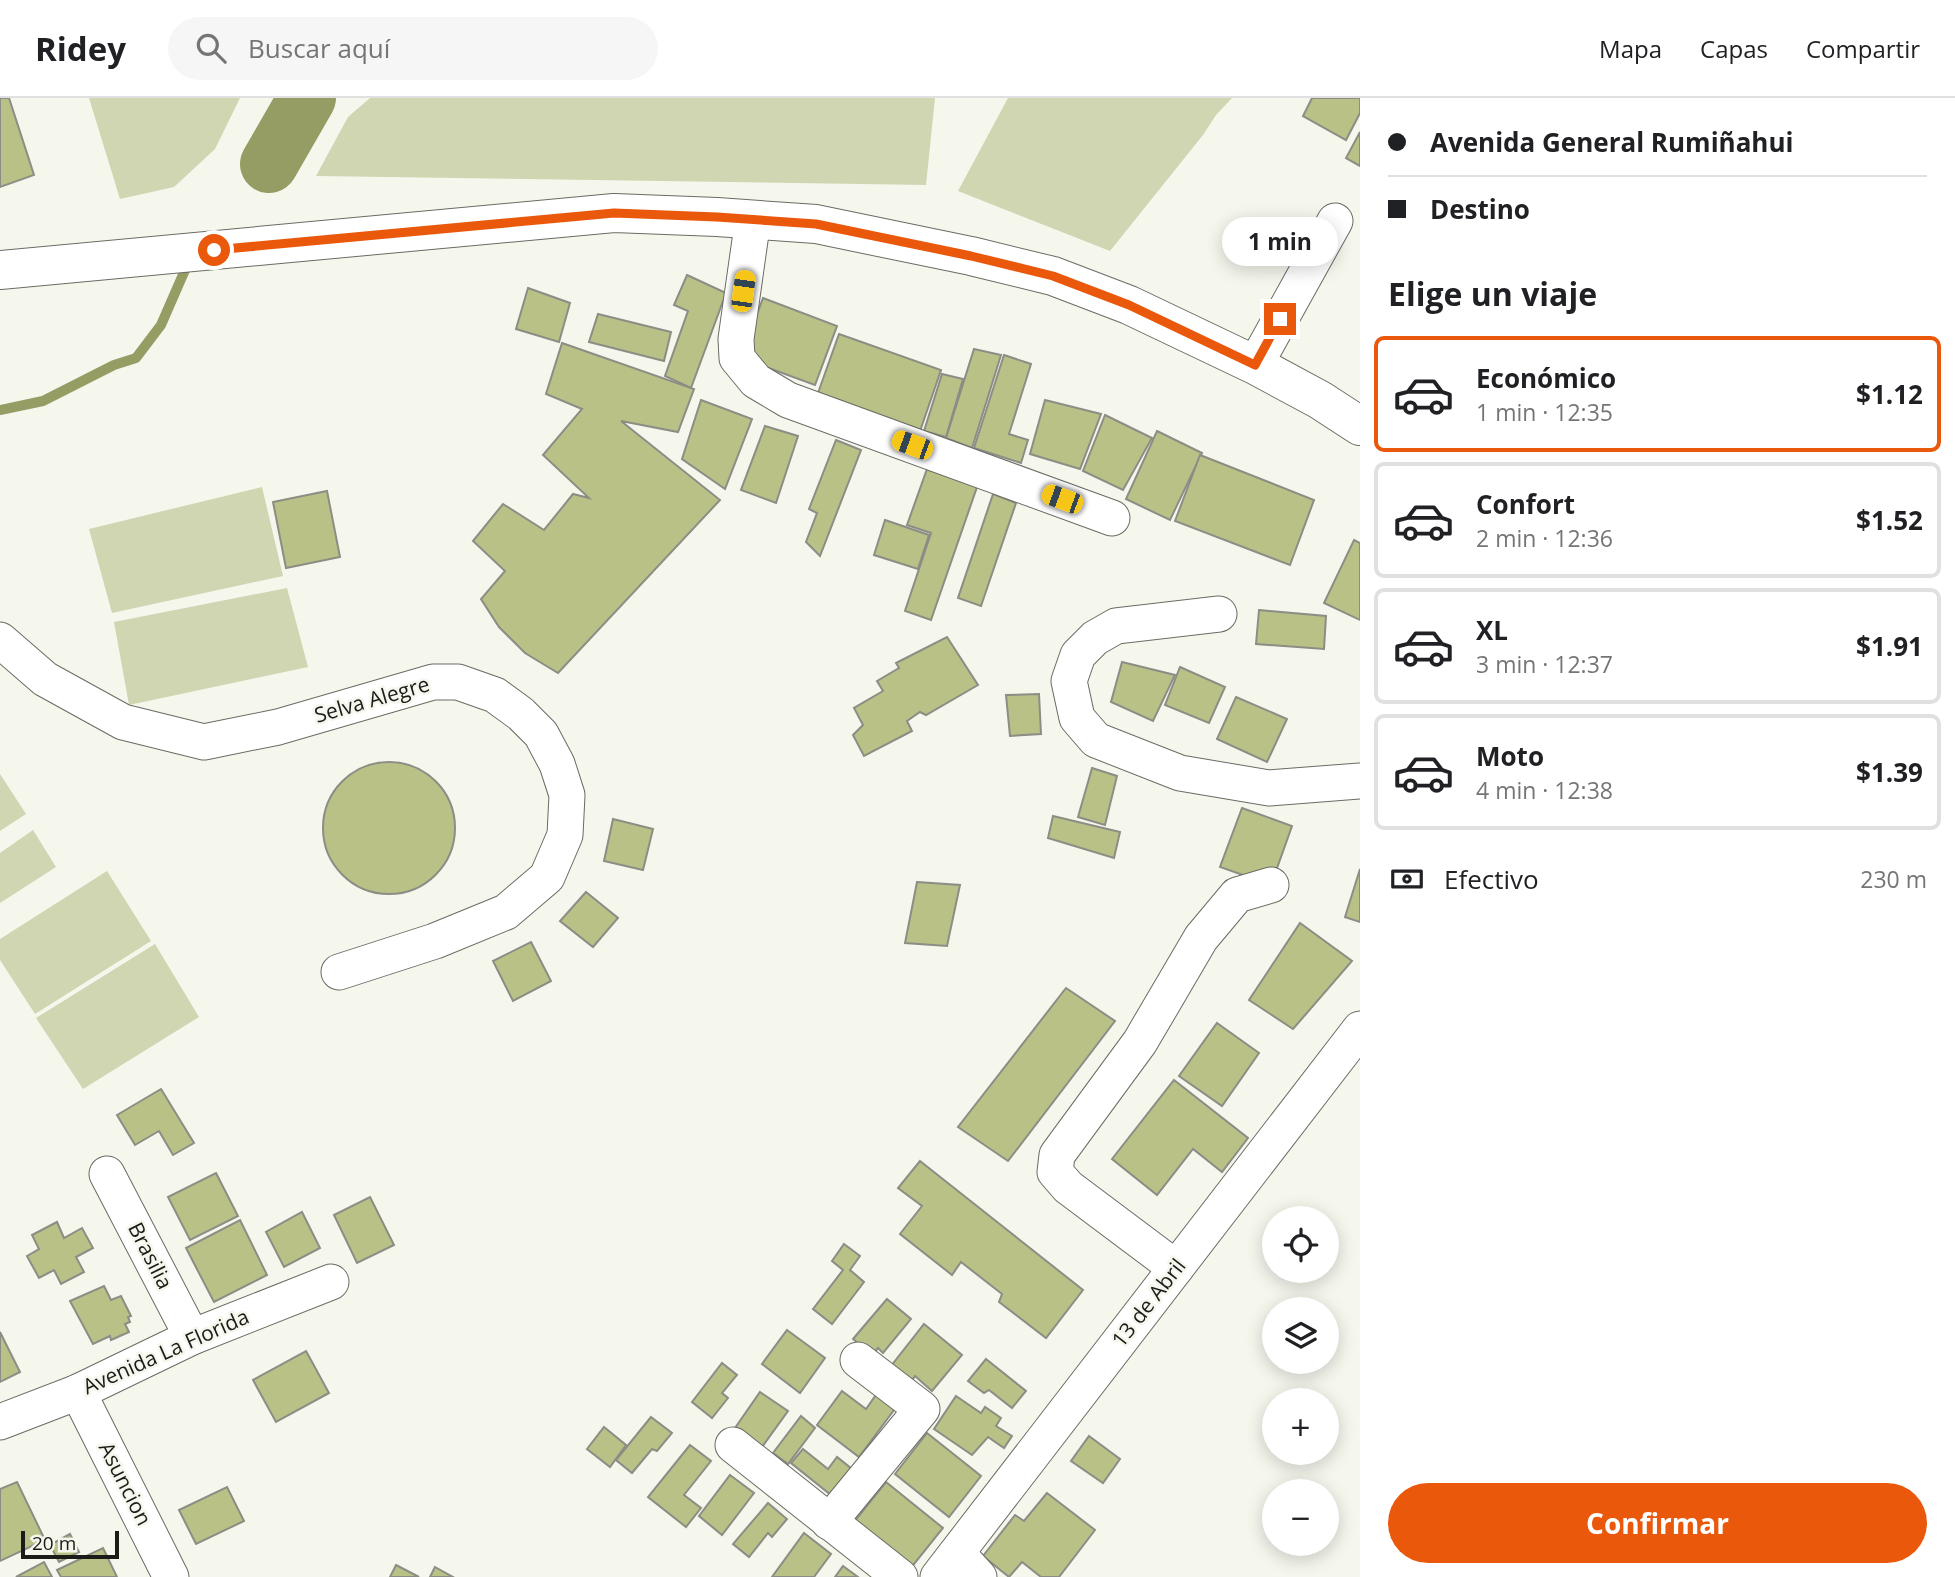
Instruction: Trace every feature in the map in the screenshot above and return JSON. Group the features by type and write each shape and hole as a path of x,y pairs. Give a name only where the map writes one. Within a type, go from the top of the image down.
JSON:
{"highway":[{"path":"0,270 614,213 816,224 1053,276 1129,305 1255,365 1320,400 1360,426"}],"street":[{"path":"753,219 736,339 737,358 756,381 788,400 1112,518"},
{"path":"1255,365 1335,221"},
{"path":"1219,614 1116,626 1095,638 1078,655 1069,681 1077,718 1096,740 1180,773 1269,788 1360,781"},
{"name":"Selva Alegre","path":"0,640 45,679 123,722 204,742 278,727 433,682 458,682 495,695 521,714 541,734 557,764 567,795 565,835 547,877 506,912 435,941 339,972"},
{"path":"1176,1268 1068,1187 1055,1172 1057,1155 1140,1042 1201,939 1237,895 1271,885"},
{"name":"13 de Abril","path":"958,1569 1176,1268 1360,1029"},
{"name":"Brasilia","path":"107,1174 192,1338"},
{"name":"Avenida La Florida","path":"0,1422 78,1392 192,1338 331,1282"},
{"path":"829,1522 922,1409 858,1360"},
{"name":"Asuncion","path":"78,1392 171,1577"},
{"path":"733,1444 900,1577"}],"green space":[{"path":"89,98 240,98 215,149 174,187 120,199"},
{"path":"370,98 935,98 926,185 316,176 348,117"},
{"path":"1008,98 1232,98 1110,251 958,191"},
{"path":"262,487 283,576 112,613 89,529"},
{"path":"287,588 308,667 129,705 114,622"},
{"path":"0,774 26,814 0,831"},
{"path":"33,830 56,867 0,903 0,853"},
{"path":"107,871 151,941 35,1014 0,960 0,939"},
{"path":"155,944 199,1017 83,1089 36,1018"}],"building":[{"path":"0,98 9,98 34,175 0,187"},
{"path":"1312,98 1360,98 1360,113 1346,140 1303,116"},
{"path":"1360,132 1360,166 1346,158"},
{"path":"687,275 726,293 691,388 665,376 688,311 674,305"},
{"path":"528,288 570,303 559,342 516,329"},
{"path":"763,298 837,326 815,385 741,358"},
{"path":"598,314 671,332 664,361 589,342"},
{"path":"839,334 941,370 918,437 838,409 842,401 818,393"},
{"path":"562,343 694,389 678,432 621,421 720,500 558,673 525,653 499,627 481,599 505,571 473,541 503,504 544,530 573,494 589,498 543,455 582,409 546,394"},
{"path":"974,349 1001,355 972,448 946,438"},
{"path":"1004,355 1031,364 1009,434 1028,440 1021,463 974,448"},
{"path":"942,374 963,379 946,437 924,431"},
{"path":"701,400 752,419 725,489 682,459"},
{"path":"1045,400 1101,414 1080,469 1030,454"},
{"path":"1105,415 1152,438 1123,490 1083,471"},
{"path":"765,426 798,436 776,503 741,490"},
{"path":"1157,431 1202,453 1170,520 1126,499"},
{"path":"836,440 861,450 820,556 806,542 817,513 809,509"},
{"path":"1200,455 1314,500 1290,565 1175,521"},
{"path":"927,469 977,487 931,620 905,611 931,533 907,525"},
{"path":"327,491 340,557 286,568 273,502"},
{"path":"993,494 1016,503 981,606 958,598"},
{"path":"885,520 929,535 918,569 874,555"},
{"path":"1354,540 1360,543 1360,620 1324,603"},
{"path":"1259,610 1326,616 1324,649 1256,644"},
{"path":"947,637 978,685 926,715 920,712 907,721 912,731 864,756 853,735 863,725 854,708 883,691 877,681 899,668 896,663"},
{"path":"1122,662 1175,675 1153,721 1111,702"},
{"path":"1180,667 1225,687 1209,723 1165,705"},
{"path":"1039,694 1041,734 1010,736 1006,695"},
{"path":"1236,697 1287,719 1267,762 1217,739"},
{"path":"389,762 414,767 436,781 450,803 455,828 450,853 436,875 414,889 389,894 364,889 342,875 328,853 323,828 328,803 342,781 364,767"},
{"path":"1092,768 1117,776 1105,825 1078,817"},
{"path":"1242,808 1292,826 1271,885 1220,867"},
{"path":"1053,816 1120,832 1114,858 1048,838"},
{"path":"613,819 653,829 643,870 604,861"},
{"path":"1360,869 1360,922 1345,917"},
{"path":"917,882 960,885 947,946 905,943"},
{"path":"586,892 618,918 593,947 560,921"},
{"path":"1300,923 1352,961 1293,1029 1249,1000"},
{"path":"531,942 551,981 513,1001 493,961"},
{"path":"1066,988 1115,1021 1008,1161 958,1127"},
{"path":"1217,1023 1259,1053 1222,1106 1179,1076"},
{"path":"1174,1080 1248,1138 1222,1172 1193,1149 1157,1195 1112,1159"},
{"path":"161,1089 194,1143 173,1155 159,1131 135,1145 117,1115"},
{"path":"920,1161 1083,1290 1046,1338 999,1302 1002,1294 961,1262 952,1275 900,1234 922,1206 898,1188"},
{"path":"216,1173 238,1216 190,1240 168,1197"},
{"path":"370,1197 394,1245 357,1263 334,1215"},
{"path":"302,1212 320,1248 284,1267 266,1232"},
{"path":"240,1220 267,1275 214,1302 186,1248"},
{"path":"57,1222 64,1238 82,1228 93,1248 76,1257 84,1272 61,1284 54,1270 39,1278 27,1256 39,1249 32,1235"},
{"path":"844,1244 860,1256 850,1270 864,1282 832,1324 813,1309 843,1270 832,1261"},
{"path":"104,1286 111,1300 121,1296 131,1316 128,1317 130,1322 125,1324 129,1332 111,1340 110,1336 93,1344 70,1301"},
{"path":"887,1299 911,1319 883,1353 878,1348 872,1355 853,1339"},
{"path":"924,1324 962,1355 932,1391 915,1376 911,1382 891,1366"},
{"path":"787,1330 825,1358 800,1393 762,1364"},
{"path":"0,1332 20,1372 0,1382"},
{"path":"306,1351 329,1393 276,1422 253,1380"},
{"path":"986,1359 1026,1391 1012,1408 989,1390 984,1393 968,1381"},
{"path":"722,1363 737,1375 722,1393 728,1398 712,1418 692,1402"},
{"path":"842,1391 866,1409 878,1392 897,1406 859,1457 817,1425"},
{"path":"760,1392 788,1411 762,1447 735,1428"},
{"path":"956,1396 981,1413 985,1407 1001,1418 996,1426 1012,1436 1004,1448 988,1437 972,1455 934,1429"},
{"path":"801,1416 815,1428 788,1464 773,1453"},
{"path":"651,1417 672,1433 657,1451 652,1449 632,1473 616,1460"},
{"path":"604,1427 626,1445 610,1467 587,1449"},
{"path":"927,1433 981,1476 949,1517 895,1474"},
{"path":"1089,1436 1120,1459 1103,1483 1071,1461"},
{"path":"690,1445 711,1461 684,1495 701,1508 686,1527 648,1497"},
{"path":"803,1449 828,1469 837,1457 852,1469 831,1495 791,1463"},
{"path":"730,1475 754,1493 722,1535 699,1516"},
{"path":"17,1482 45,1540 0,1561 0,1489"},
{"path":"886,1482 943,1528 910,1569 853,1523"},
{"path":"227,1487 244,1521 196,1544 179,1510"},
{"path":"1047,1493 1095,1530 1059,1577 1041,1577 1022,1562 1009,1577 983,1556 1015,1515 1024,1521"},
{"path":"768,1503 787,1519 772,1537 768,1533 749,1557 733,1544"},
{"path":"804,1533 831,1554 814,1577 772,1577"},
{"path":"70,1534 79,1552 59,1562 50,1545"},
{"path":"103,1548 117,1577 61,1577 57,1570"},
{"path":"44,1562 52,1577 16,1577"},
{"path":"396,1565 419,1577 390,1577"},
{"path":"843,1566 858,1577 835,1577"},
{"path":"435,1567 453,1577 430,1577"}],"waterway":[{"path":"269,164 307,98"},
{"path":"0,410 43,401 114,365 136,358 161,325 185,270"}],"route":[{"path":"214,250 614,213 717,217 816,224 1053,276 1129,305 1255,365 1280,319"}]}
